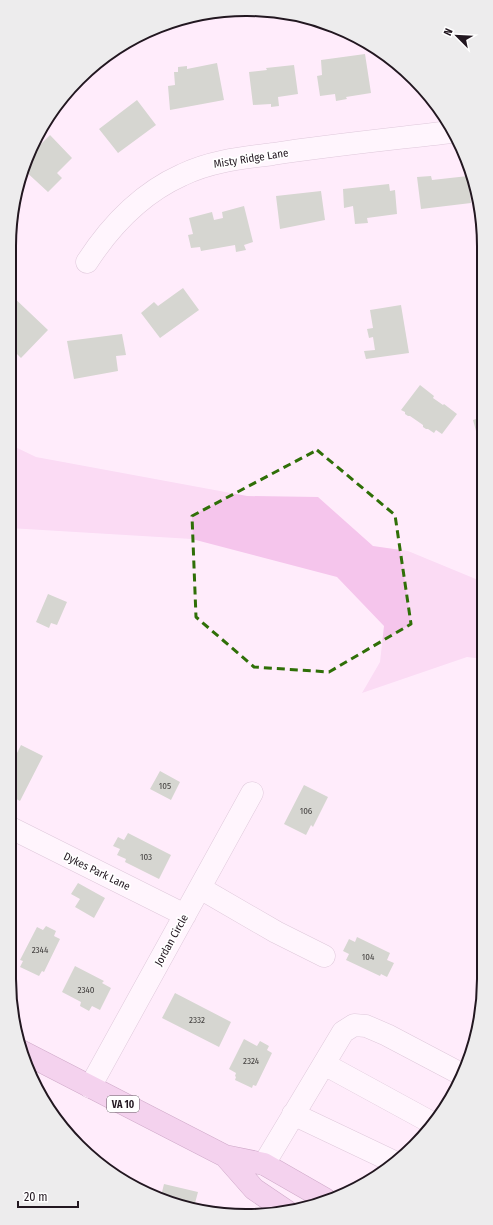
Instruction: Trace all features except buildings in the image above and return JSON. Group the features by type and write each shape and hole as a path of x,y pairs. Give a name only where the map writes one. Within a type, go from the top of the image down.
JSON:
{"main road":[{"name":"VA 10","path":"29,1055 225,1156 295,1169 337,1190"},
{"name":"VA 10","path":"225,1156 254,1189 280,1207"},
{"path":"264,1164 321,1197"}],"street":[{"name":"Misty Ridge Lane","path":"87,262 101,240 123,216 154,191 182,175 212,163 308,148 447,132"},
{"name":"Jordan Circle","path":"90,1087 252,792"},
{"name":"Dykes Park Lane","path":"16,830 185,915"},
{"path":"200,888 276,932 324,956"},
{"path":"264,1164 343,1032 354,1025 366,1026 387,1035 457,1072"},
{"path":"324,1064 428,1121"},
{"path":"293,1114 389,1159"}],"highlighted area":[{"path":"317,450 395,515 411,624 329,672 254,667 196,617 192,516"}],"shaded area":[{"path":"16,447 36,457 247,496 318,497 373,546 408,551 477,580 477,658 467,657 362,693 380,662 384,626 337,577 192,539 16,528"}]}
